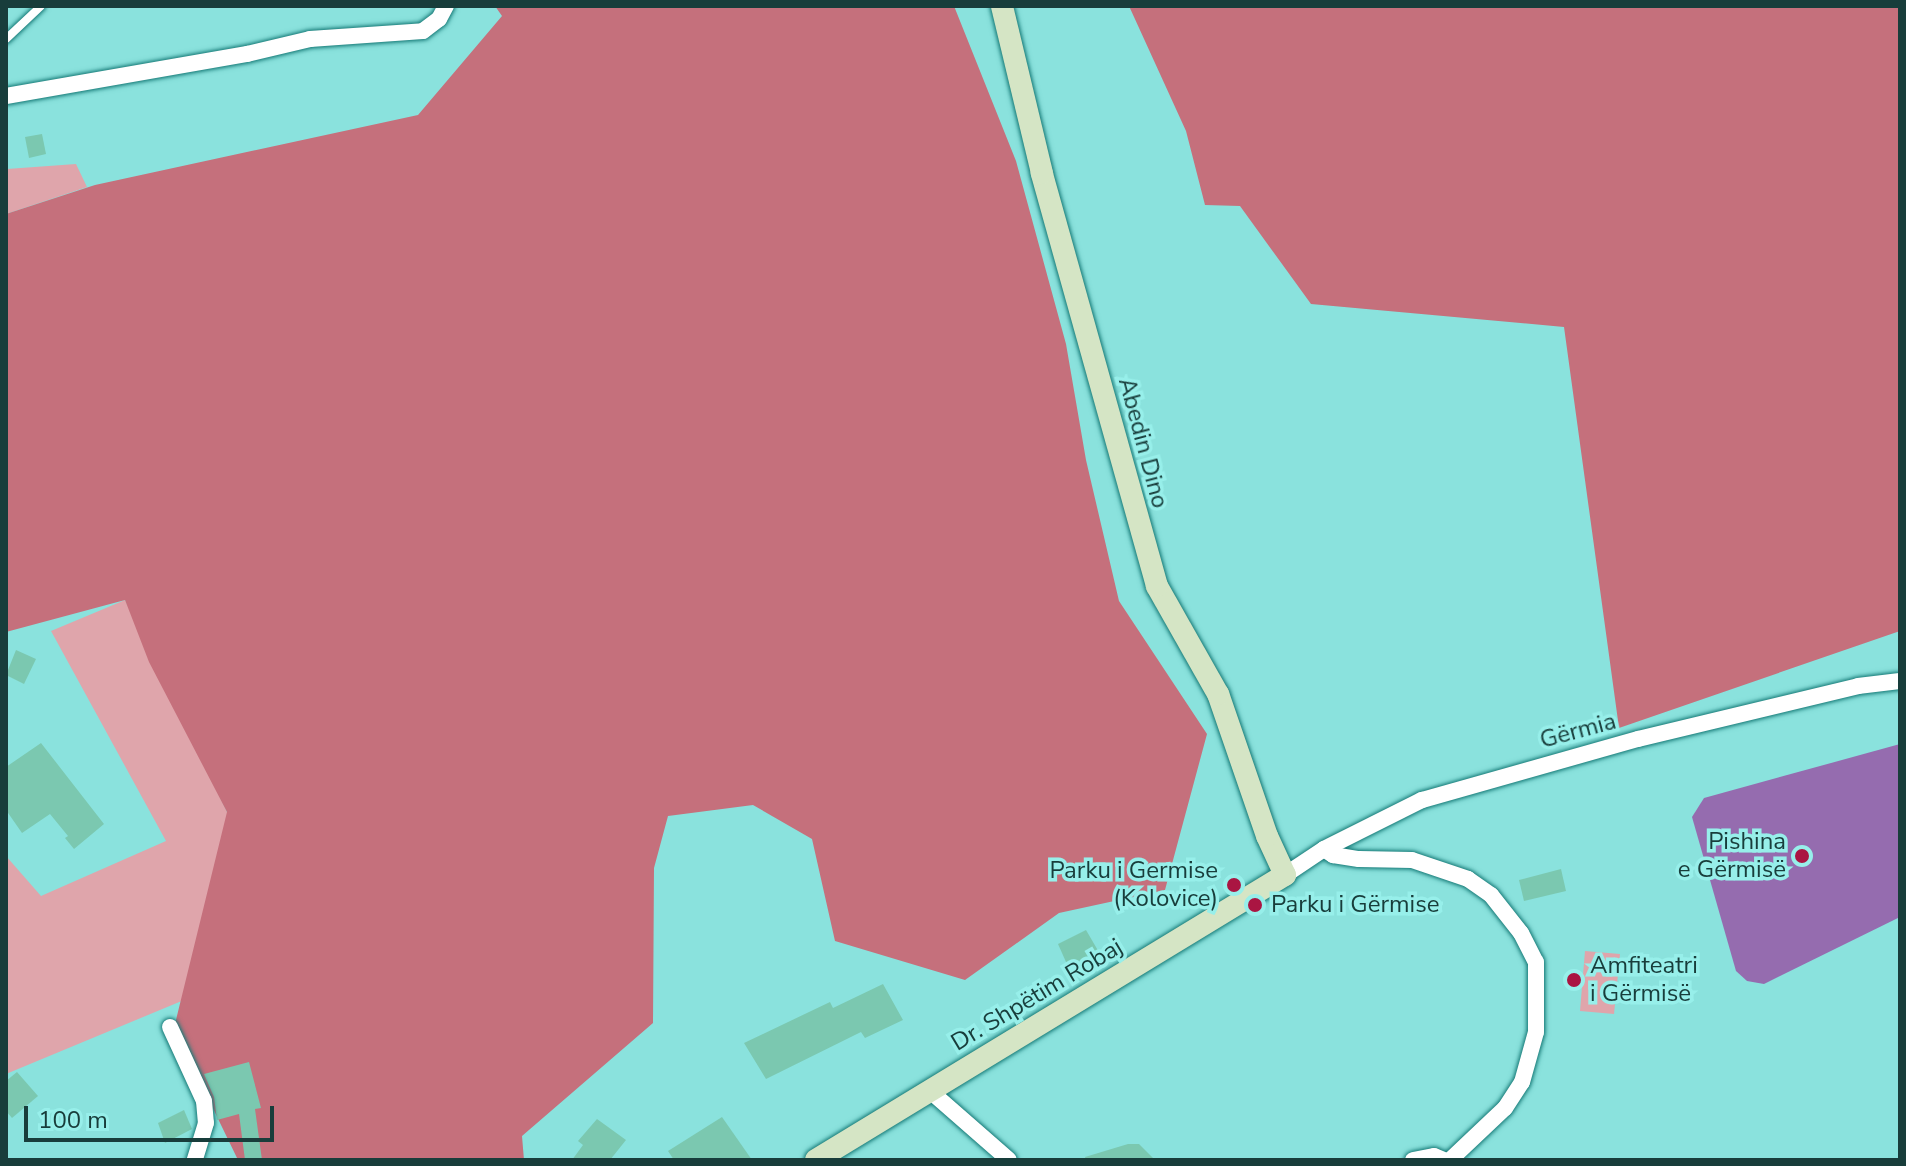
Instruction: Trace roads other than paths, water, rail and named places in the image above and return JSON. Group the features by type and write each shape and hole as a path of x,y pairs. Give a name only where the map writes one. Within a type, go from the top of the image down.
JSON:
{"street":[{"path":"6,96 247,54 310,39 423,31 439,19 446,6"},
{"name":"Abedin Dino","path":"1002,6 1042,173 1157,586 1218,694 1267,836 1285,875"},
{"name":"Gërmia","path":"1285,875 1324,849 1422,800 1518,772 1858,686 1900,681"},
{"path":"1324,849 1333,855 1359,859 1412,860 1468,879 1491,895 1521,933 1536,962 1536,1032 1522,1082 1505,1108 1450,1160"},
{"name":"Dr. Shpëtim Robaj","path":"816,1160 1285,875"},
{"path":"170,1027 204,1101 206,1123 195,1160"},
{"path":"929,1090 1009,1160"},
{"path":"1413,1160 1434,1156 1444,1160"}],"lane":[{"path":"6,39 41,6"}],"place":[{"name":"Pishina e Gërmisë","path":"1802,856"},
{"name":"Parku i Germise (Kolovice)","path":"1234,885"},
{"name":"Parku i Gërmise","path":"1255,905"},
{"name":"Amfiteatri i Gërmisë","path":"1574,980"}]}
